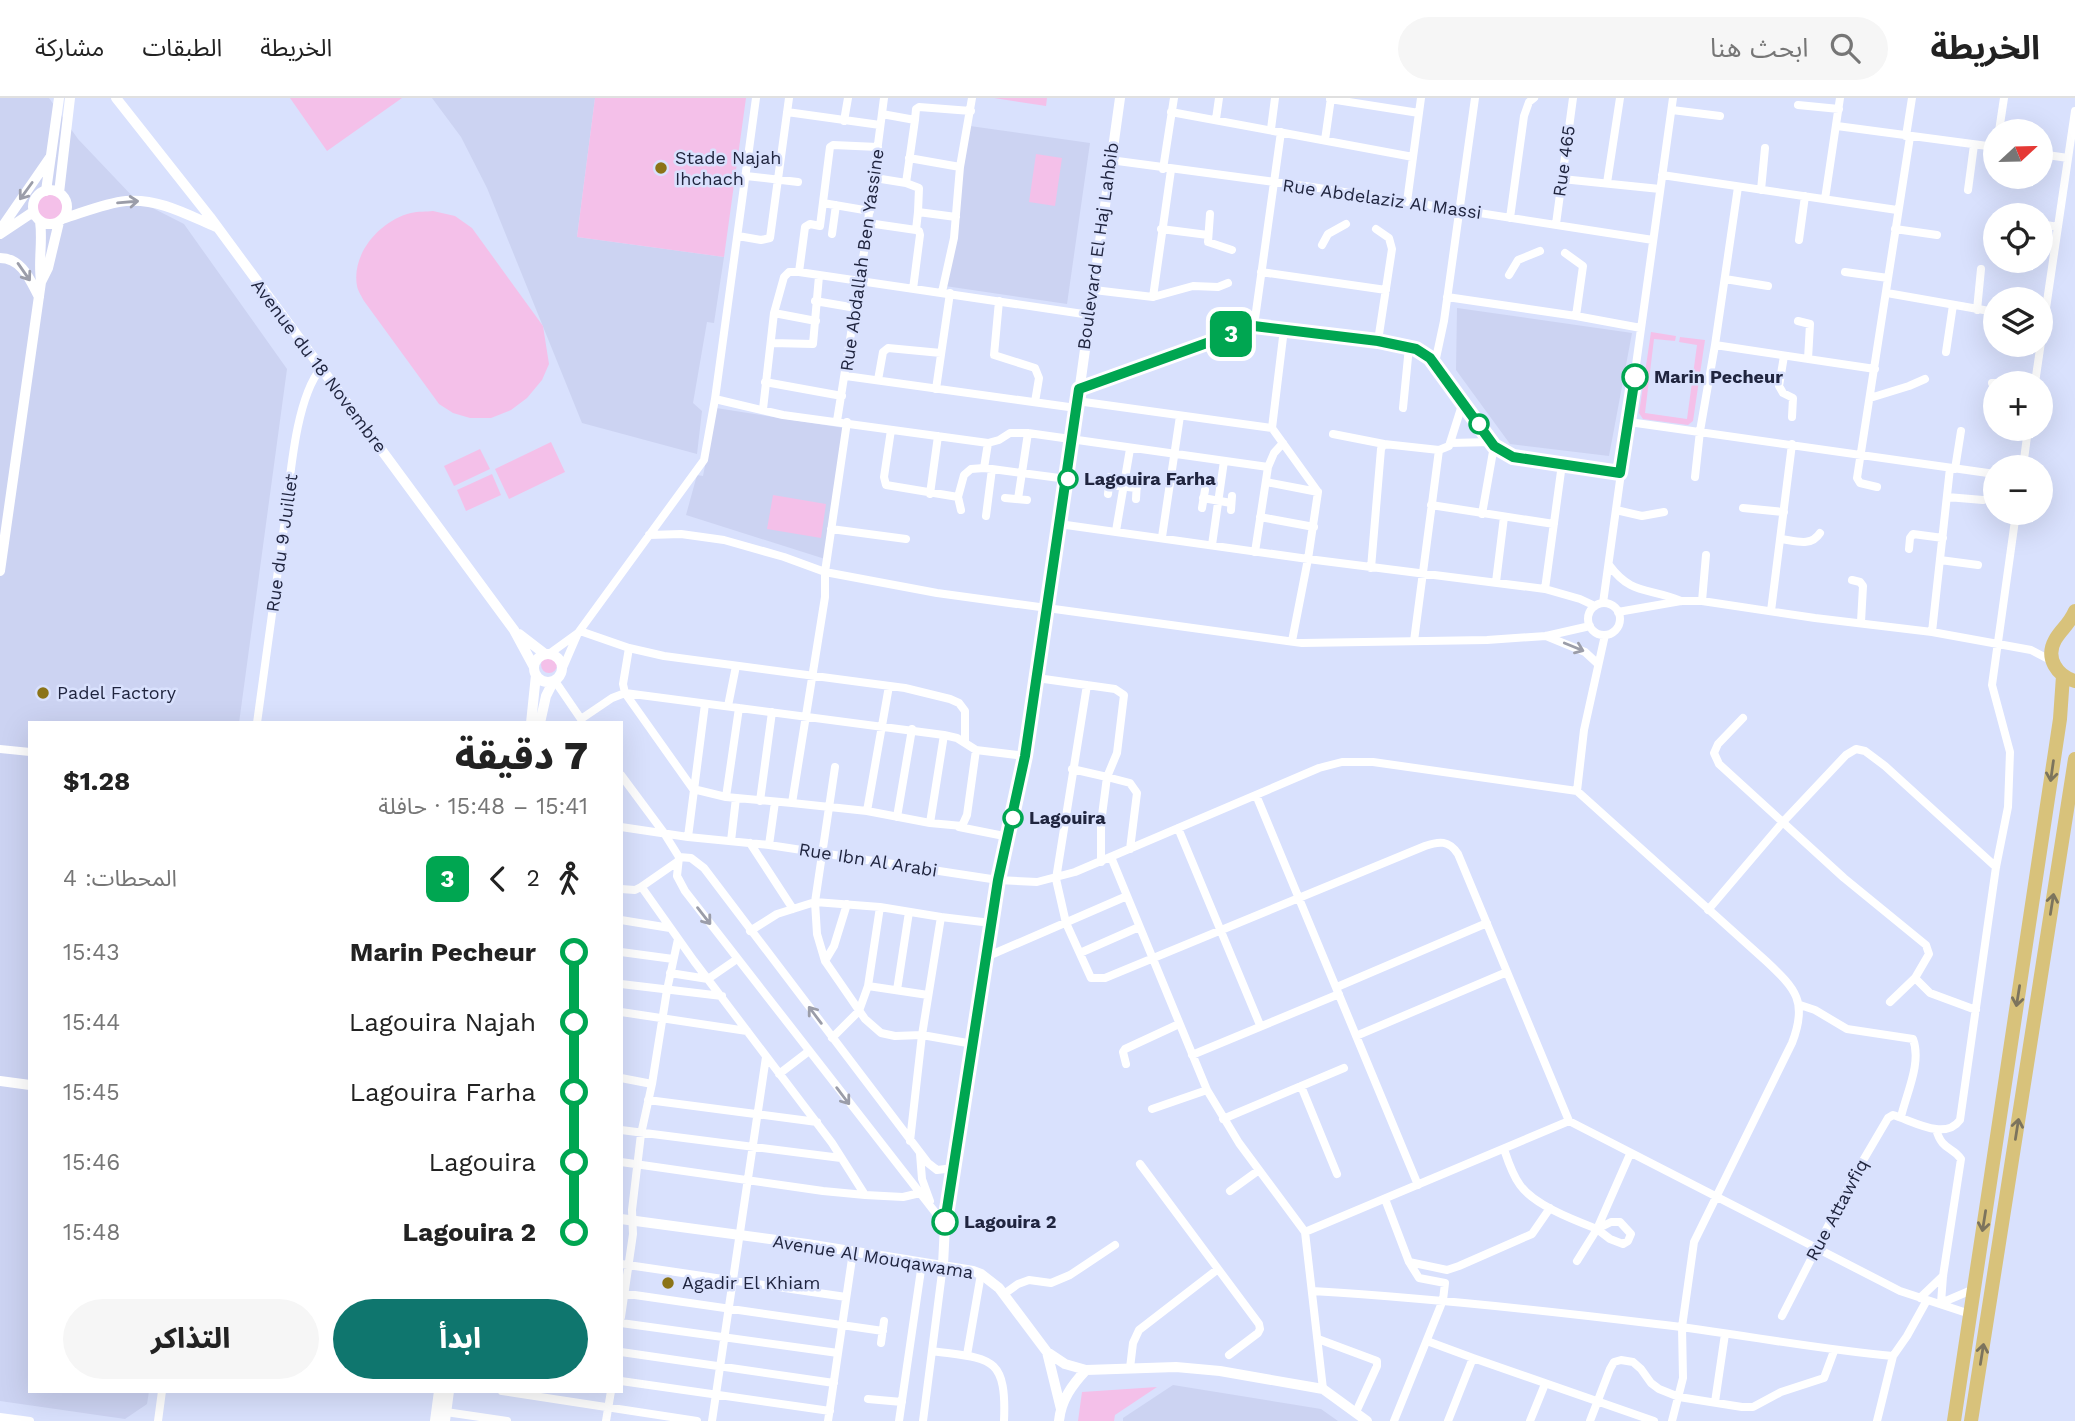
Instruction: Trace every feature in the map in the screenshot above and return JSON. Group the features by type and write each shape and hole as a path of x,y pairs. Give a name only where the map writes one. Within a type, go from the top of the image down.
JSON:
{"highway":[{"path":"1954,1421 2058,731 2069,678 2053,661 2054,643 2071,627 2075,611"},
{"path":"1971,1421 2075,760"}],"street":[{"path":"46,191 59,98"},
{"path":"59,193 70,98"},
{"path":"540,721 546,696 562,670 579,632 706,456 756,98"},
{"path":"738,236 761,240 770,238 789,98"},
{"path":"844,121 848,98"},
{"name":"Rue Abdallah Ben Yassine","path":"792,803 825,597 825,572 842,422 842,396 875,178 884,98"},
{"path":"933,108 934,98"},
{"path":"936,389 960,167 972,98"},
{"name":"Boulevard El Haj Lahbib","path":"943,1265 944,1225 991,923 1025,756 1068,479 1120,98"},
{"path":"1153,297 1174,98"},
{"path":"1216,120 1219,98"},
{"path":"1271,129 1275,98"},
{"path":"1407,202 1421,98"},
{"path":"1435,363 1475,98"},
{"path":"1510,218 1524,117 1529,102 1534,98"},
{"name":"Rue 465","path":"1556,224 1573,98"},
{"path":"1607,183 1620,98"},
{"path":"1059,524 1371,568 1545,589 1599,605 1612,606 1618,612 1618,625 1613,632 1605,635 1596,633 1588,618 1599,605 1609,565 1673,98"},
{"path":"1825,199 1840,98"},
{"path":"1877,487 1857,480 1887,293 1912,98"},
{"path":"2001,119 2004,98"},
{"path":"1325,139 1330,99 1419,113"},
{"name":"Avenue du 18 Novembre","path":"120,100 514,630 535,671"},
{"path":"1798,105 1839,109"},
{"path":"906,183 917,107 971,111"},
{"path":"1672,110 1720,116"},
{"path":"2048,287 2075,111"},
{"path":"787,112 880,125"},
{"path":"1171,112 1413,157"},
{"path":"882,114 915,120"},
{"path":"1837,126 1983,146"},
{"path":"1254,326 1281,132"},
{"path":"1968,190 1974,145"},
{"path":"820,226 831,146 878,147"},
{"path":"1760,190 1765,148"},
{"path":"0,232 53,154"},
{"path":"2053,156 2068,158"},
{"path":"909,158 960,167"},
{"name":"Rue Abdelaziz Al Massi","path":"1110,160 1653,240"},
{"path":"746,176 798,182"},
{"path":"1662,176 1897,210"},
{"path":"875,178 919,188 916,230"},
{"path":"1562,179 1660,189"},
{"path":"1695,477 1738,187"},
{"path":"0,571 41,282 39,267 42,242 35,198 46,191 59,193 67,208 41,282"},
{"path":"1799,240 1805,196"},
{"path":"36,217 50,225 113,203 145,201 216,227"},
{"path":"823,203 870,211"},
{"path":"799,272 805,227 810,224 832,231 836,205"},
{"path":"918,212 956,217"},
{"path":"1210,214 1210,243 1232,250"},
{"path":"0,232 36,217"},
{"path":"868,223 916,230 920,233 913,289"},
{"path":"1322,245 1328,234 1346,224"},
{"path":"2053,226 2058,227"},
{"path":"1161,229 1208,235"},
{"path":"1376,229 1391,242 1378,341"},
{"path":"1895,229 1937,235"},
{"path":"1508,275 1518,260 1540,251"},
{"path":"1565,253 1583,266 1576,316"},
{"path":"0,258 9,258 19,264 39,298"},
{"path":"1977,310 1981,269"},
{"path":"763,409 774,313 789,272 1090,315"},
{"path":"1261,272 1386,290"},
{"path":"1844,272 1888,278"},
{"path":"772,343 812,345 819,276"},
{"path":"1725,279 1768,286"},
{"path":"1094,290 1153,297 1193,286 1218,287 1228,283"},
{"path":"1887,293 1983,311"},
{"path":"1447,297 1641,328"},
{"path":"815,301 856,308"},
{"path":"999,301 994,355 1035,368 1039,378 1035,402"},
{"path":"1947,352 1953,306"},
{"path":"774,313 816,321"},
{"path":"1798,321 1810,324 1808,359"},
{"path":"1079,389 1254,326 1378,341 1422,352 1435,363 1493,444 1513,457 1620,473"},
{"path":"1284,329 1272,428 1318,492 1292,641"},
{"path":"1716,345 1875,369"},
{"path":"1403,408 1409,347"},
{"path":"877,380 883,352 888,348 941,353"},
{"path":"1784,356 1779,386 1783,393 1793,398 1792,417"},
{"name":"Rue du 9 Juillet","path":"257,721 296,441 307,393 314,376 321,368"},
{"path":"846,376 1035,402 1272,428"},
{"path":"1870,398 1924,379"},
{"path":"765,382 842,396"},
{"path":"715,399 783,415 988,443 1010,433 1028,433 1268,467"},
{"path":"1333,434 1439,450 1449,446 1463,402"},
{"path":"1162,537 1180,416"},
{"path":"1629,422 1983,472"},
{"path":"891,430 884,481 886,485 958,497"},
{"path":"1932,632 1947,497 1961,431"},
{"path":"1005,498 1022,499 1021,473 1028,433"},
{"path":"930,494 938,436"},
{"path":"986,516 988,443"},
{"path":"1255,552 1268,467 1274,453 1283,443"},
{"path":"1371,568 1381,449 1384,443"},
{"path":"1450,443 1493,444"},
{"path":"1482,514 1493,444"},
{"path":"1771,611 1792,444"},
{"path":"1116,531 1130,449"},
{"path":"1414,641 1439,450"},
{"path":"1212,545 1224,461"},
{"path":"1545,589 1562,464"},
{"path":"961,510 958,497 964,475 971,469 1068,479"},
{"path":"1266,482 1318,492"},
{"path":"1109,485 1137,485 1136,499"},
{"path":"1202,508 1204,494 1218,501 1231,503"},
{"path":"1947,497 1983,500"},
{"path":"1431,505 1554,524"},
{"path":"1743,508 1784,512"},
{"path":"1616,510 1642,516 1664,512"},
{"path":"1260,517 1314,527"},
{"path":"1496,582 1504,517"},
{"path":"1605,635 1583,741 1577,791 1779,973 1800,1005 1815,1010 1847,1029 1913,1039 1913,1070 1901,1117 1947,1130 1960,1120 2008,807 2011,757 1992,690 1996,644 2014,525"},
{"path":"831,529 906,539"},
{"path":"1781,539 1809,542 1814,541 1820,533"},
{"path":"649,535 681,534 724,540 825,572 950,596 1292,641 1367,643 1546,636 1590,626"},
{"path":"1909,548 1913,534 1943,538"},
{"path":"1702,601 1706,555"},
{"path":"1940,560 1979,565"},
{"path":"1609,565 1621,581 1637,589 1665,594 1681,601"},
{"path":"1852,580 1863,586 1861,622"},
{"path":"1618,612 1681,601 1702,601 1932,632 2031,650 2053,661"},
{"name":"Avenue du 18 Novembre","path":"514,630 547,654"},
{"path":"579,632 664,656 811,674 928,693 959,703 965,711 965,742"},
{"path":"531,721 537,659 579,632"},
{"path":"1546,636 1585,652 1598,664"},
{"path":"2031,650 2054,643"},
{"path":"629,648 623,684 625,693 693,789 731,797 867,811 1009,837"},
{"path":"547,654 557,657 562,670"},
{"path":"728,706 736,666"},
{"path":"535,671 543,681 554,681"},
{"path":"1037,678 1115,689 1124,695 1117,753 1107,777 1101,815 1101,862"},
{"path":"554,681 582,721 612,698 625,693 912,729 944,735 965,742 976,750 1025,756"},
{"path":"1087,685 1056,879 1066,923 1089,976 1098,979 1152,959 1425,846 1444,842 1458,853 1569,1121 1900,1291 1970,1314"},
{"path":"867,811 889,686"},
{"path":"688,837 705,704"},
{"path":"731,841 731,797 739,708"},
{"path":"760,800 772,712"},
{"path":"1743,718 1716,747 1716,759 1728,774 1926,945 1929,954 1915,978 1890,1002"},
{"path":"897,817 912,729"},
{"path":"930,823 944,735"},
{"path":"0,749 28,752"},
{"path":"1708,910 1782,823 1850,750 1860,749 1885,766 1997,867"},
{"path":"959,827 967,815 976,750"},
{"name":"Rue Ibn Al Arabi","path":"623,827 822,852 998,880 1037,882 1056,879 1111,858 1331,764 1354,761 1403,766 1577,791"},
{"path":"835,767 815,902 817,934 825,961 859,1011 881,1033 895,1036 922,1035 973,1044"},
{"path":"1072,769 1130,783 1137,793 1130,849"},
{"path":"623,778 664,833 678,859 677,876 685,891 944,1225"},
{"path":"1256,794 1418,1185"},
{"path":"769,845 775,802"},
{"path":"1178,828 1260,1026"},
{"path":"750,843 793,909"},
{"path":"623,889 635,890 641,887 685,856 700,864 920,1154 935,1170 954,1168"},
{"path":"1111,858 1207,1090 1223,1119 1305,1232 1323,1389"},
{"path":"641,887 817,1122 865,1195"},
{"path":"986,957 1127,896"},
{"path":"750,931 777,914 815,902 880,907 941,918 991,923"},
{"path":"825,961 834,946 847,904"},
{"path":"832,1038 859,1011 867,986 880,907"},
{"path":"897,990 909,912"},
{"path":"910,1141 922,1035 941,918"},
{"path":"623,920 670,928"},
{"path":"1192,1055 1488,923"},
{"path":"1080,953 1139,927"},
{"path":"678,939 627,1220 633,1234 625,1264 623,1293 883,1331"},
{"path":"623,952 673,959"},
{"path":"670,972 708,979 737,959"},
{"path":"1356,1036 1507,972"},
{"path":"1915,978 1930,993 1976,1010"},
{"path":"623,984 722,996"},
{"path":"867,986 928,995"},
{"path":"1672,1421 1684,1364 1682,1327 1694,1242 1792,1043 1800,1005"},
{"path":"623,1012 747,1031"},
{"path":"1126,1064 1123,1052 1125,1049 1179,1024"},
{"path":"779,1074 809,1051"},
{"path":"712,1421 766,1057"},
{"path":"1223,1119 1344,1068"},
{"path":"623,1078 652,1084"},
{"path":"0,1080 28,1085"},
{"path":"1301,1086 1337,1174"},
{"path":"1152,1109 1207,1090"},
{"path":"648,1100 817,1122"},
{"name":"Rue Attawfiq","path":"1782,1316 1851,1181 1884,1125 1890,1116 1901,1117"},
{"path":"1305,1232 1569,1121"},
{"path":"1936,1129 1939,1140 1961,1159 1941,1303"},
{"path":"623,1130 841,1158"},
{"path":"1504,1149 1518,1182 1530,1196 1597,1229"},
{"path":"920,1154 922,1179 932,1208"},
{"path":"1577,1261 1597,1229 1630,1154"},
{"path":"623,1162 865,1195 903,1197 920,1193"},
{"path":"1140,1164 1259,1324 1260,1329 1229,1355"},
{"path":"1230,1191 1259,1170"},
{"path":"1385,1199 1409,1262 1419,1278 1445,1283"},
{"path":"1409,1262 1447,1270 1532,1234 1550,1208"},
{"name":"Avenue Al Mouqawama","path":"627,1220 943,1265 981,1273 1004,1294 1047,1352 1058,1361 1086,1370 1176,1367 1220,1371 1323,1389 1367,1421"},
{"path":"1004,1294 1029,1280 1051,1283 1069,1275 1115,1245"},
{"path":"828,1421 853,1252"},
{"path":"899,1421 922,1263"},
{"path":"625,1264 846,1297"},
{"path":"923,1421 943,1265"},
{"path":"1130,1368 1133,1343 1139,1329 1218,1269"},
{"path":"1394,1421 1443,1300 1447,1270"},
{"path":"967,1355 981,1273"},
{"path":"1877,1421 1893,1356 1907,1336 1924,1299 1943,1276"},
{"path":"1941,1303 1974,1289"},
{"path":"1312,1291 1443,1300 1682,1327 1834,1351 1893,1356"},
{"path":"623,1320 725,1338 838,1353"},
{"path":"881,1343 884,1321"},
{"path":"1715,1402 1725,1334"},
{"path":"1318,1339 1377,1361 1356,1412"},
{"path":"1427,1341 1639,1418 1654,1421"},
{"path":"932,1351 977,1356 989,1362 1001,1378 1004,1421"},
{"path":"1590,1421 1610,1369 1614,1362 1620,1360 1633,1362 1642,1369 1651,1383 1679,1397 1753,1407 1781,1392 1821,1380 1828,1372 1834,1351"},
{"path":"623,1352 834,1383"},
{"path":"1047,1352 1061,1409"},
{"path":"1448,1421 1473,1358"},
{"path":"1059,1421 1061,1409 1072,1387 1086,1370"},
{"path":"623,1381 830,1411"},
{"path":"1530,1421 1545,1384"},
{"path":"158,1421 162,1393"},
{"path":"435,1421 439,1393"},
{"path":"449,1393 446,1417 507,1421"},
{"path":"525,1393 696,1421"},
{"path":"606,1421 611,1393"},
{"path":"868,1399 902,1402"},
{"path":"0,1417 30,1421"}],"shaded area":[{"path":"0,98 49,98 78,139 135,199 184,224 287,369 239,721 28,721 28,1393 149,1393 147,1404 125,1419 0,1401"},
{"path":"290,98 402,98 327,151"},
{"path":"432,98 595,98 577,237 724,257 714,323 707,322 693,403 702,411 697,454 582,423 487,188 461,137"},
{"name":"Stade Najah Ihchach","path":"595,98 746,98 724,257 577,237"},
{"path":"994,98 1047,98 1046,106"},
{"path":"970,126 1090,143 1067,304 945,286"},
{"path":"1036,154 1062,158 1055,206 1029,202"},
{"path":"50,194 60,198 64,208 60,218 50,222 40,218 36,208 40,198"},
{"path":"433,211 455,216 472,228 543,326 549,364 542,380 527,398 511,410 491,418 470,418 453,413 439,404 364,301 358,288 356,274 359,262 370,240 379,230 414,212"},
{"path":"1457,308 1632,333 1609,456 1510,444 1456,370"},
{"path":"1651,332 1676,336 1675,341 1654,339 1645,413 1687,419 1697,345 1679,342 1680,337 1705,340 1693,421 1688,425 1643,419 1639,413"},
{"path":"716,408 844,428 825,559 686,515 697,475 703,476"},
{"path":"551,442 565,472 509,499 495,469"},
{"path":"480,449 490,469 454,486 444,466"},
{"path":"492,474 501,495 466,511 457,490"},
{"path":"773,495 826,504 821,538 767,529"},
{"path":"549,657 555,659 555,671 549,673 543,671 541,665 543,659"},
{"path":"1173,1385 1321,1409 1338,1421 1123,1421 1123,1418"},
{"path":"1157,1387 1115,1415 1114,1421 1078,1421 1082,1392"}],"bus line":[{"name":"3","path":"945,1222 998,880 1025,756 1068,479 1079,389 1254,326 1378,341 1416,349 1430,358 1494,446 1505,454 1620,473 1635,377"}],"place":[{"name":"Stade Najah Ihchach","path":"661,168"},
{"name":"Marin Pecheur","path":"1635,377"},
{"name":"Lagouira Farha","path":"1068,479"},
{"name":"Padel Factory","path":"43,693"},
{"name":"Lagouira","path":"1013,818"},
{"name":"Lagouira 2","path":"945,1222"},
{"name":"Agadir El Khiam","path":"668,1283"}]}
